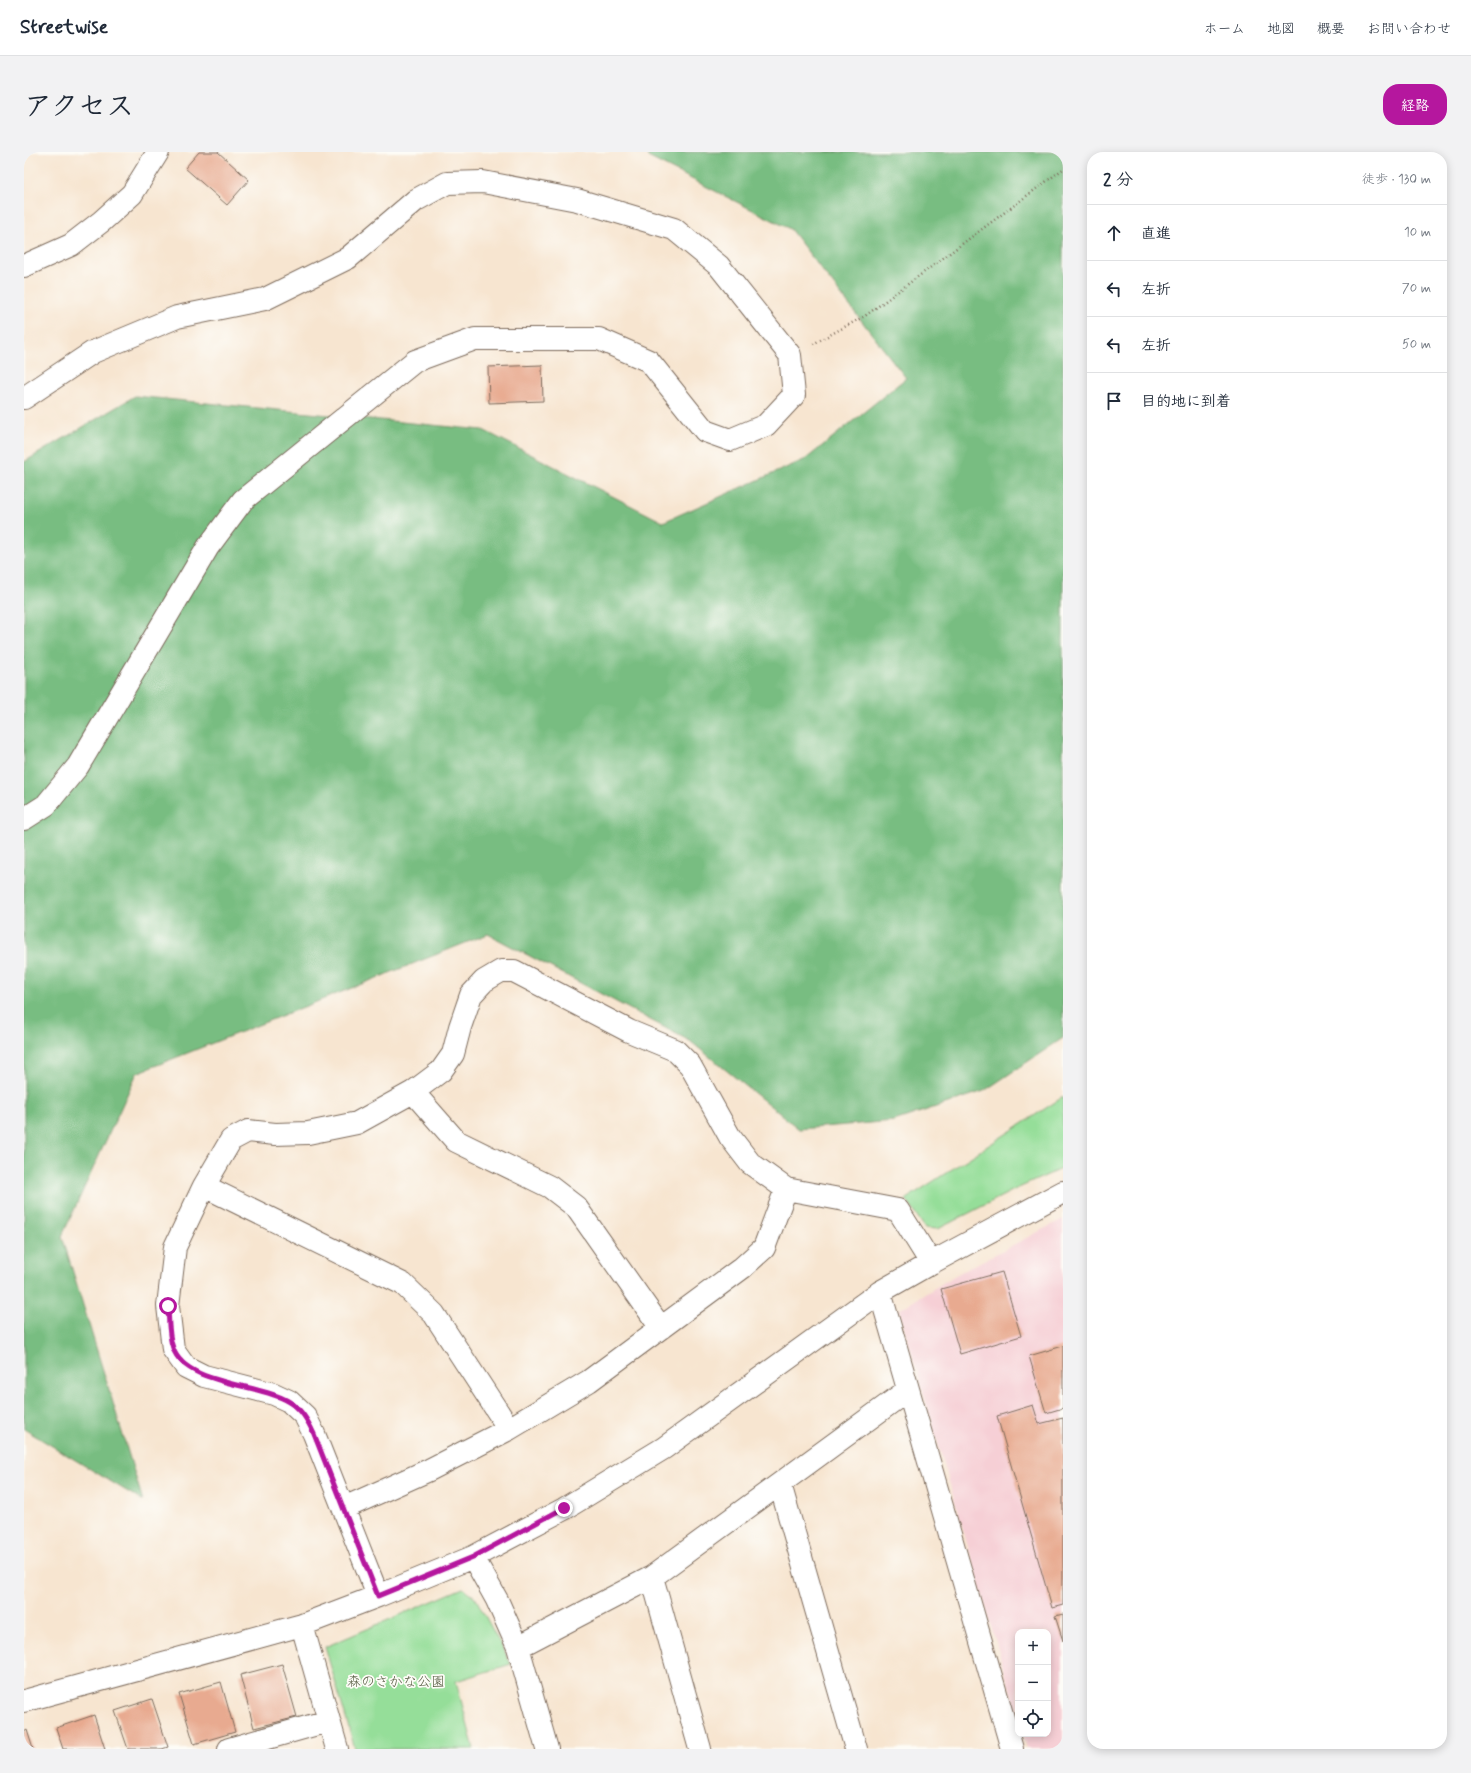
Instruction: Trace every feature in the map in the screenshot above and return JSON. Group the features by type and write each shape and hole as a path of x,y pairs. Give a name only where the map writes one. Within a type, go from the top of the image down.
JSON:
{"street":[{"path":"24,266 71,244 102,221 132,194 158,152"},
{"path":"24,398 93,352 177,317 265,299 348,258 416,200 447,183 482,182 577,200 674,229 719,266 790,355 794,395 766,425 730,440 706,431 649,361 599,339 475,339 415,361 243,500 208,547 78,766 46,805 24,819"},
{"path":"378,1596 344,1508 305,1416 289,1401 274,1394 204,1376 186,1367 173,1350 168,1306 175,1247 204,1186 231,1140 248,1131 275,1134 308,1133 357,1123 413,1092 441,1071 453,1054 471,995 484,982 501,971 514,971 630,1031 675,1050 690,1065 730,1137 750,1163 786,1189 898,1210 931,1263"},
{"path":"413,1092 456,1141 550,1187 576,1207 661,1328"},
{"path":"204,1186 403,1284 434,1314 510,1429"},
{"path":"344,1508 429,1470 510,1429 589,1381 742,1268 764,1248 786,1189"},
{"path":"24,1701 302,1625 473,1557 564,1508 664,1448 880,1292 1063,1192"},
{"path":"880,1292 1012,1749"},
{"path":"518,1647 652,1577 908,1390"},
{"path":"780,1484 856,1749"},
{"path":"473,1557 497,1600 518,1647 547,1749"},
{"path":"652,1577 700,1749"},
{"path":"302,1625 337,1749"},
{"path":"229,1749 328,1721"}],"path":[{"path":"790,355 866,316 1063,169"}],"shaded area":[{"path":"1063,1219 1063,1749 1027,1749 1024,1737 1051,1737 1051,1629 1015,1629 1015,1708 899,1310 959,1273"}],"green space":[{"path":"647,152 1063,152 1063,1038 984,1091 894,1121 799,1129 690,1041 488,934 137,1073 62,1236 143,1501 24,1429 24,462 135,396 483,430 663,522 806,459 906,378 790,229 648,157"},
{"path":"1063,1097 1063,1168 1014,1190 938,1229 925,1228 906,1199"},
{"name":"森のさかな公園","path":"463,1588 475,1597 511,1664 456,1681 474,1749 355,1749 325,1647"}],"building":[{"path":"199,152 218,152 249,180 227,205 185,168"},
{"path":"542,365 543,401 489,403 488,367"},
{"path":"1002,1272 1021,1336 960,1354 941,1289"},
{"path":"1063,1346 1063,1408 1046,1413 1029,1356"},
{"path":"1033,1405 1039,1424 1063,1418 1063,1605 1052,1608 997,1416"},
{"path":"1063,1614 1063,1641 1055,1616"},
{"path":"282,1664 297,1717 254,1728 240,1675"},
{"path":"221,1682 235,1732 194,1744 179,1694"},
{"path":"152,1699 168,1747 162,1749 128,1749 115,1711"},
{"path":"94,1715 105,1749 63,1749 56,1728"},
{"path":"27,1730 33,1749 24,1749 24,1732"}],"route":[{"path":"168,1306 173,1350 186,1367 204,1376 274,1394 289,1401 305,1416 314,1434 378,1596 473,1557 564,1508"}]}
